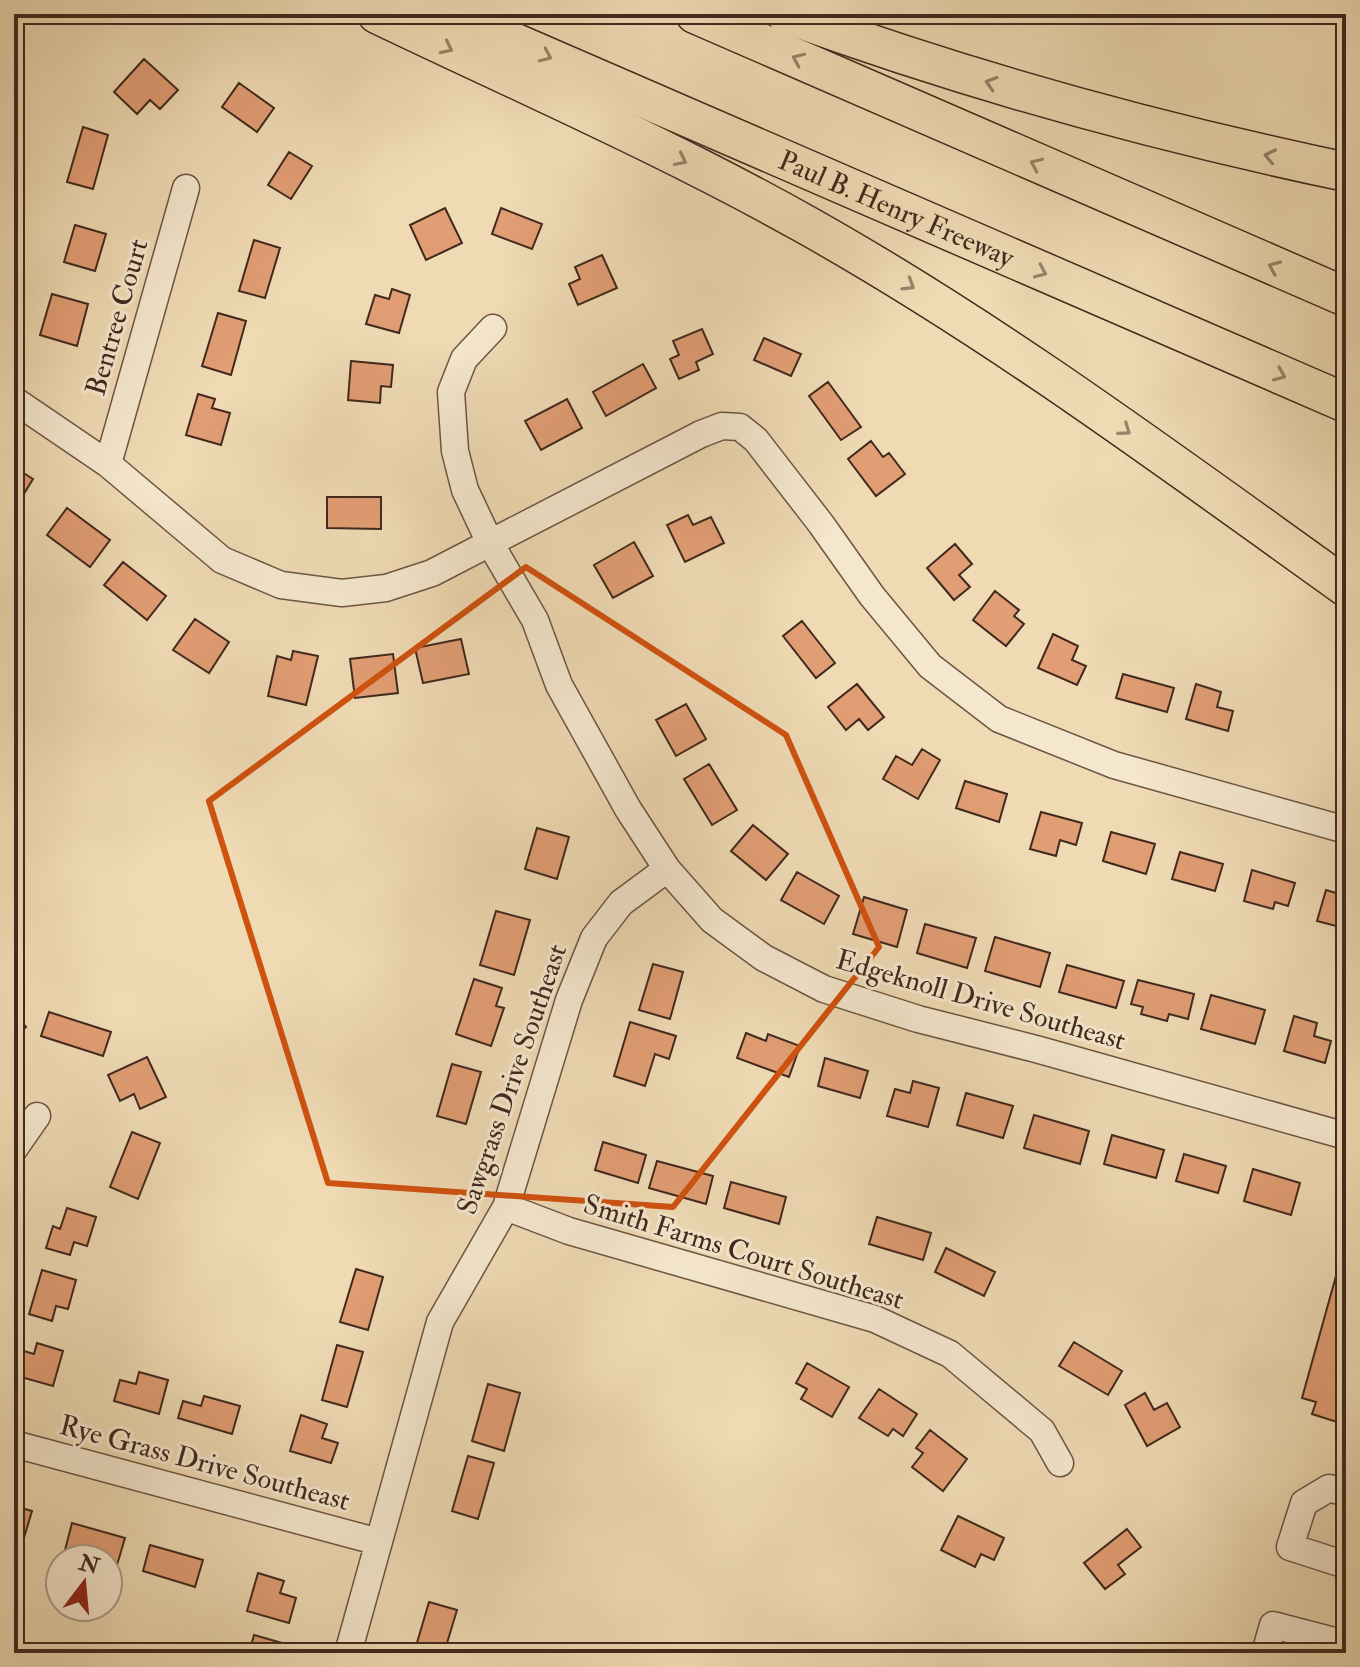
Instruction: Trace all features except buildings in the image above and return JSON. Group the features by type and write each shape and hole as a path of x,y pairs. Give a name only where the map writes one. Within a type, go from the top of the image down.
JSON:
{"highway":[{"path":"377,14 729,183 850,250 967,321 1346,587"},
{"name":"Paul B. Henry Freeway","path":"449,14 1346,403"},
{"path":"695,14 1346,297"},
{"path":"786,14 926,62 1067,104 1177,134 1346,172"}],"street":[{"name":"Bentree Court","path":"108,464 186,188"},
{"name":"Edgeknoll Drive Southeast","path":"493,328 464,359 451,392 455,451 465,490 490,543 535,620 559,685 628,809 667,869 712,920 764,958 824,989 918,1019 1346,1136"},
{"path":"14,400 108,464 222,560 281,585 342,593 386,588 432,573 701,434 722,426 740,427 756,440 872,596 930,666 999,719 1114,765 1346,830"},
{"name":"Sawgrass Drive Southeast","path":"348,1653 440,1322 506,1207 569,1000 594,938 621,903 667,869"},
{"path":"14,1149 37,1116"},
{"name":"Smith Farms Court Southeast","path":"506,1207 569,1231 875,1319 950,1354 1042,1431 1060,1463"},
{"name":"Rye Grass Drive Southeast","path":"14,1444 379,1542"},
{"path":"1346,1493 1329,1488 1304,1503 1290,1547 1346,1565"},
{"path":"1265,1653 1273,1625 1346,1644"}],"highlighted area":[{"path":"526,567 786,735 879,947 673,1207 328,1183 209,801"}]}
